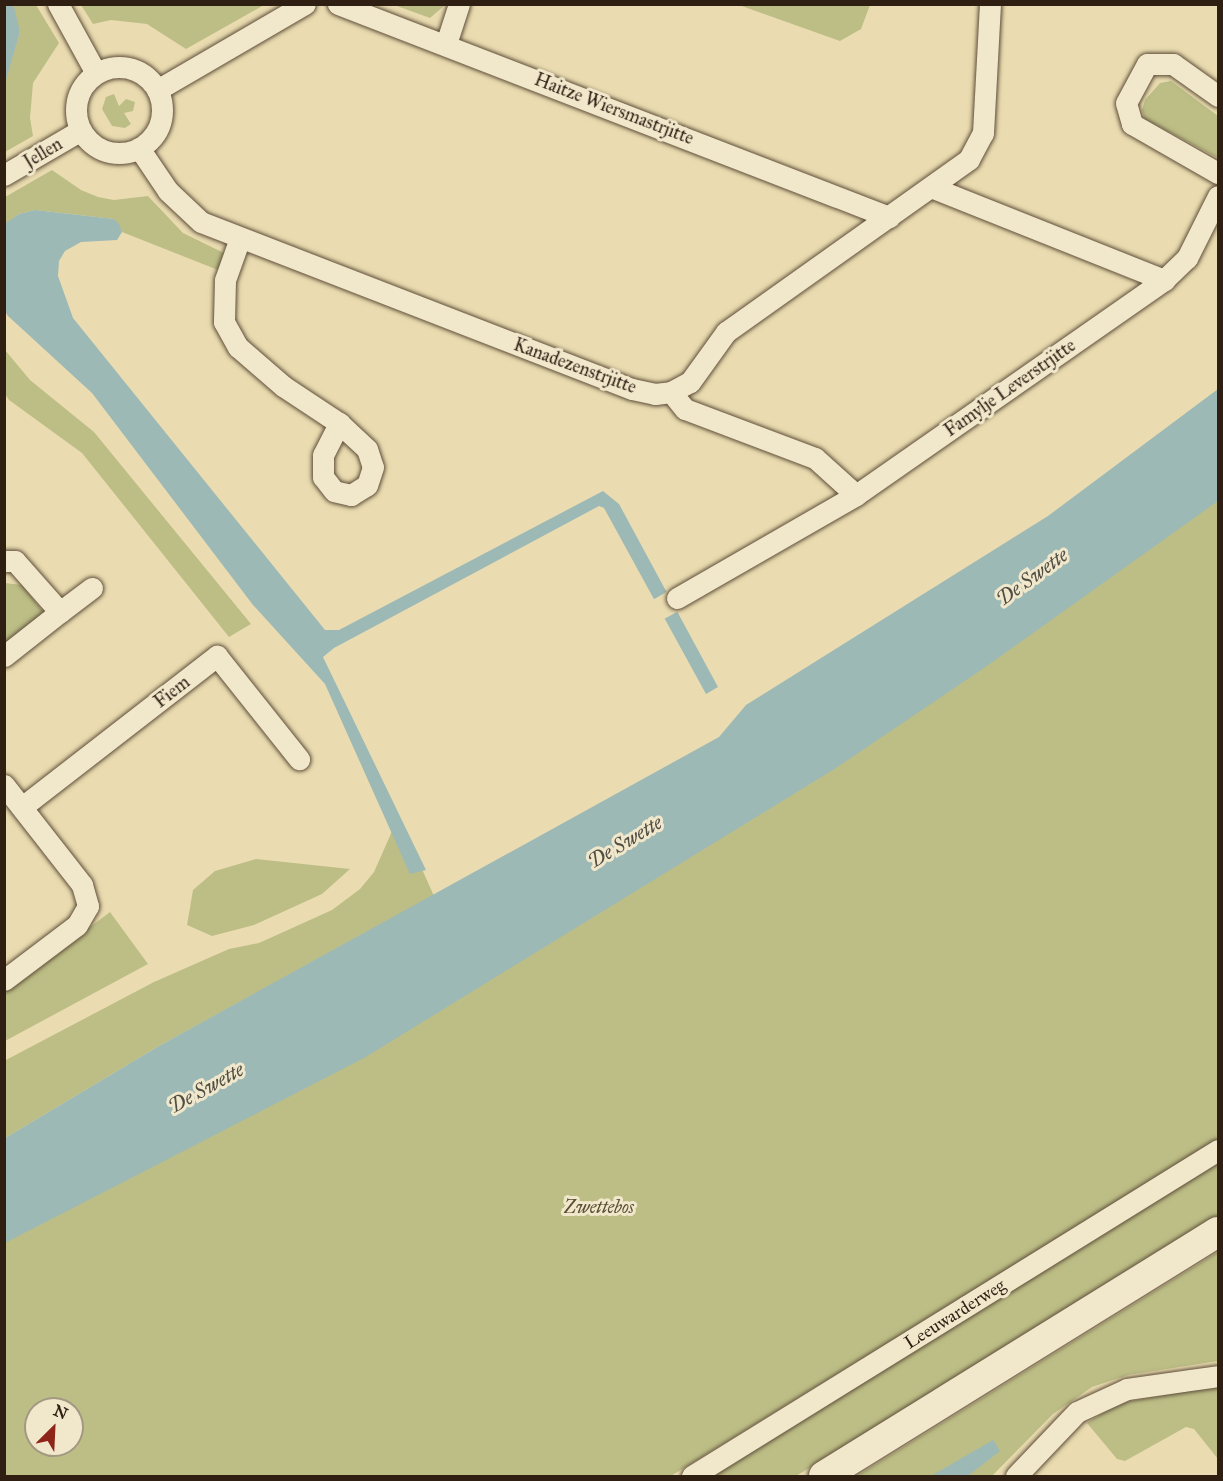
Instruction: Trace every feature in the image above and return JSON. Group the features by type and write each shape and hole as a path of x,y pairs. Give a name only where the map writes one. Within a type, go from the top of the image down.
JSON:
{"main road":[{"path":"824,1476 1218,1232"}],"street":[{"path":"58,4 96,73"},
{"path":"157,90 305,4"},
{"name":"Haitze Wiersmastrjitte","path":"338,4 889,217"},
{"path":"446,44 459,4"},
{"path":"856,495 815,458 686,409 671,392 690,382 726,332 933,188 969,159 983,133 990,4"},
{"path":"1218,96 1173,64 1147,64 1126,103 1132,124 1218,173"},
{"path":"113,67 131,68 146,76 157,90 162,106 160,123 152,138 139,148 123,153 106,151 91,143 81,130 76,114 77,98 96,73 113,67"},
{"name":"Jellen","path":"4,175 81,130"},
{"name":"Kanadezenstrjitte","path":"139,148 183,207 201,222 632,389 655,394 671,392"},
{"path":"933,188 1164,280"},
{"name":"Famylje Leverstrjitte","path":"677,598 856,495 1164,280 1187,258 1218,196"},
{"path":"240,238 225,280 224,322 238,347 256,363 283,386 339,423"},
{"path":"4,561 15,561 60,612"},
{"path":"4,656 92,588"},
{"name":"Fiem","path":"22,807 218,656 299,759"},
{"path":"4,785 82,885 88,906 77,925 4,980"},
{"name":"Leeuwarderweg","path":"692,1476 1218,1150"},
{"path":"1016,1476 1077,1412 1127,1389 1218,1376"}],"green space":[{"path":"445,4 430,18 394,5"},
{"path":"11,5 36,5 59,43 33,83 30,118 33,136 5,152 4,83 20,32"},
{"path":"81,5 264,5 186,49 147,24 111,20 93,24"},
{"path":"739,5 870,5 861,29 840,41"},
{"path":"1171,81 1218,116 1218,158 1145,119 1142,110 1145,100 1160,83"},
{"path":"114,94 119,106 126,99 135,102 133,111 124,113 131,124 125,128 112,126 102,109 106,97"},
{"path":"52,170 81,190 98,197 114,200 148,196 183,233 224,253 218,270 122,232 114,219 35,210 19,214 5,224 5,197"},
{"path":"5,350 30,380 94,432 251,624 229,637 82,453 9,400 5,394"},
{"name":"Zwettebos","path":"1218,481 1218,1140 671,1476 5,1476 4,1241"},
{"path":"5,583 22,585 47,617 5,650"},
{"path":"395,809 434,896 159,1046 5,1138 4,1061 154,982 229,949 259,943 332,910 360,889 374,872 393,829"},
{"path":"256,859 350,869 322,894 254,925 212,936 187,925 193,890 215,871"},
{"path":"110,912 148,964 5,1041 5,991"},
{"path":"1218,1163 1218,1217 1006,1349 796,1476 709,1476"},
{"path":"1218,1252 1218,1361 1128,1375 1092,1387 1053,1414 992,1476 857,1476"},
{"path":"1218,1386 1218,1459 1194,1429 1186,1427 1125,1461 1117,1459 1087,1423 1119,1403"}],"water":[{"path":"5,4 14,7 20,32 5,83"},
{"path":"35,210 114,219 119,224 122,232 117,240 81,242 65,251 59,261 58,276 73,318 325,630 339,630 603,491 619,504 718,687 706,694 604,508 599,506 334,648 323,657 426,870 410,874 325,684 253,605 92,393 4,310 4,224 19,214"},
{"name":"De Swette","path":"1218,389 1218,501 984,668 836,768 364,1058 5,1243 5,1138 159,1046 719,737 746,705 1048,516"},
{"path":"993,1440 1000,1451 968,1476 931,1476"}],"pier":[{"path":"668,591 679,611 662,620 651,601"}]}
